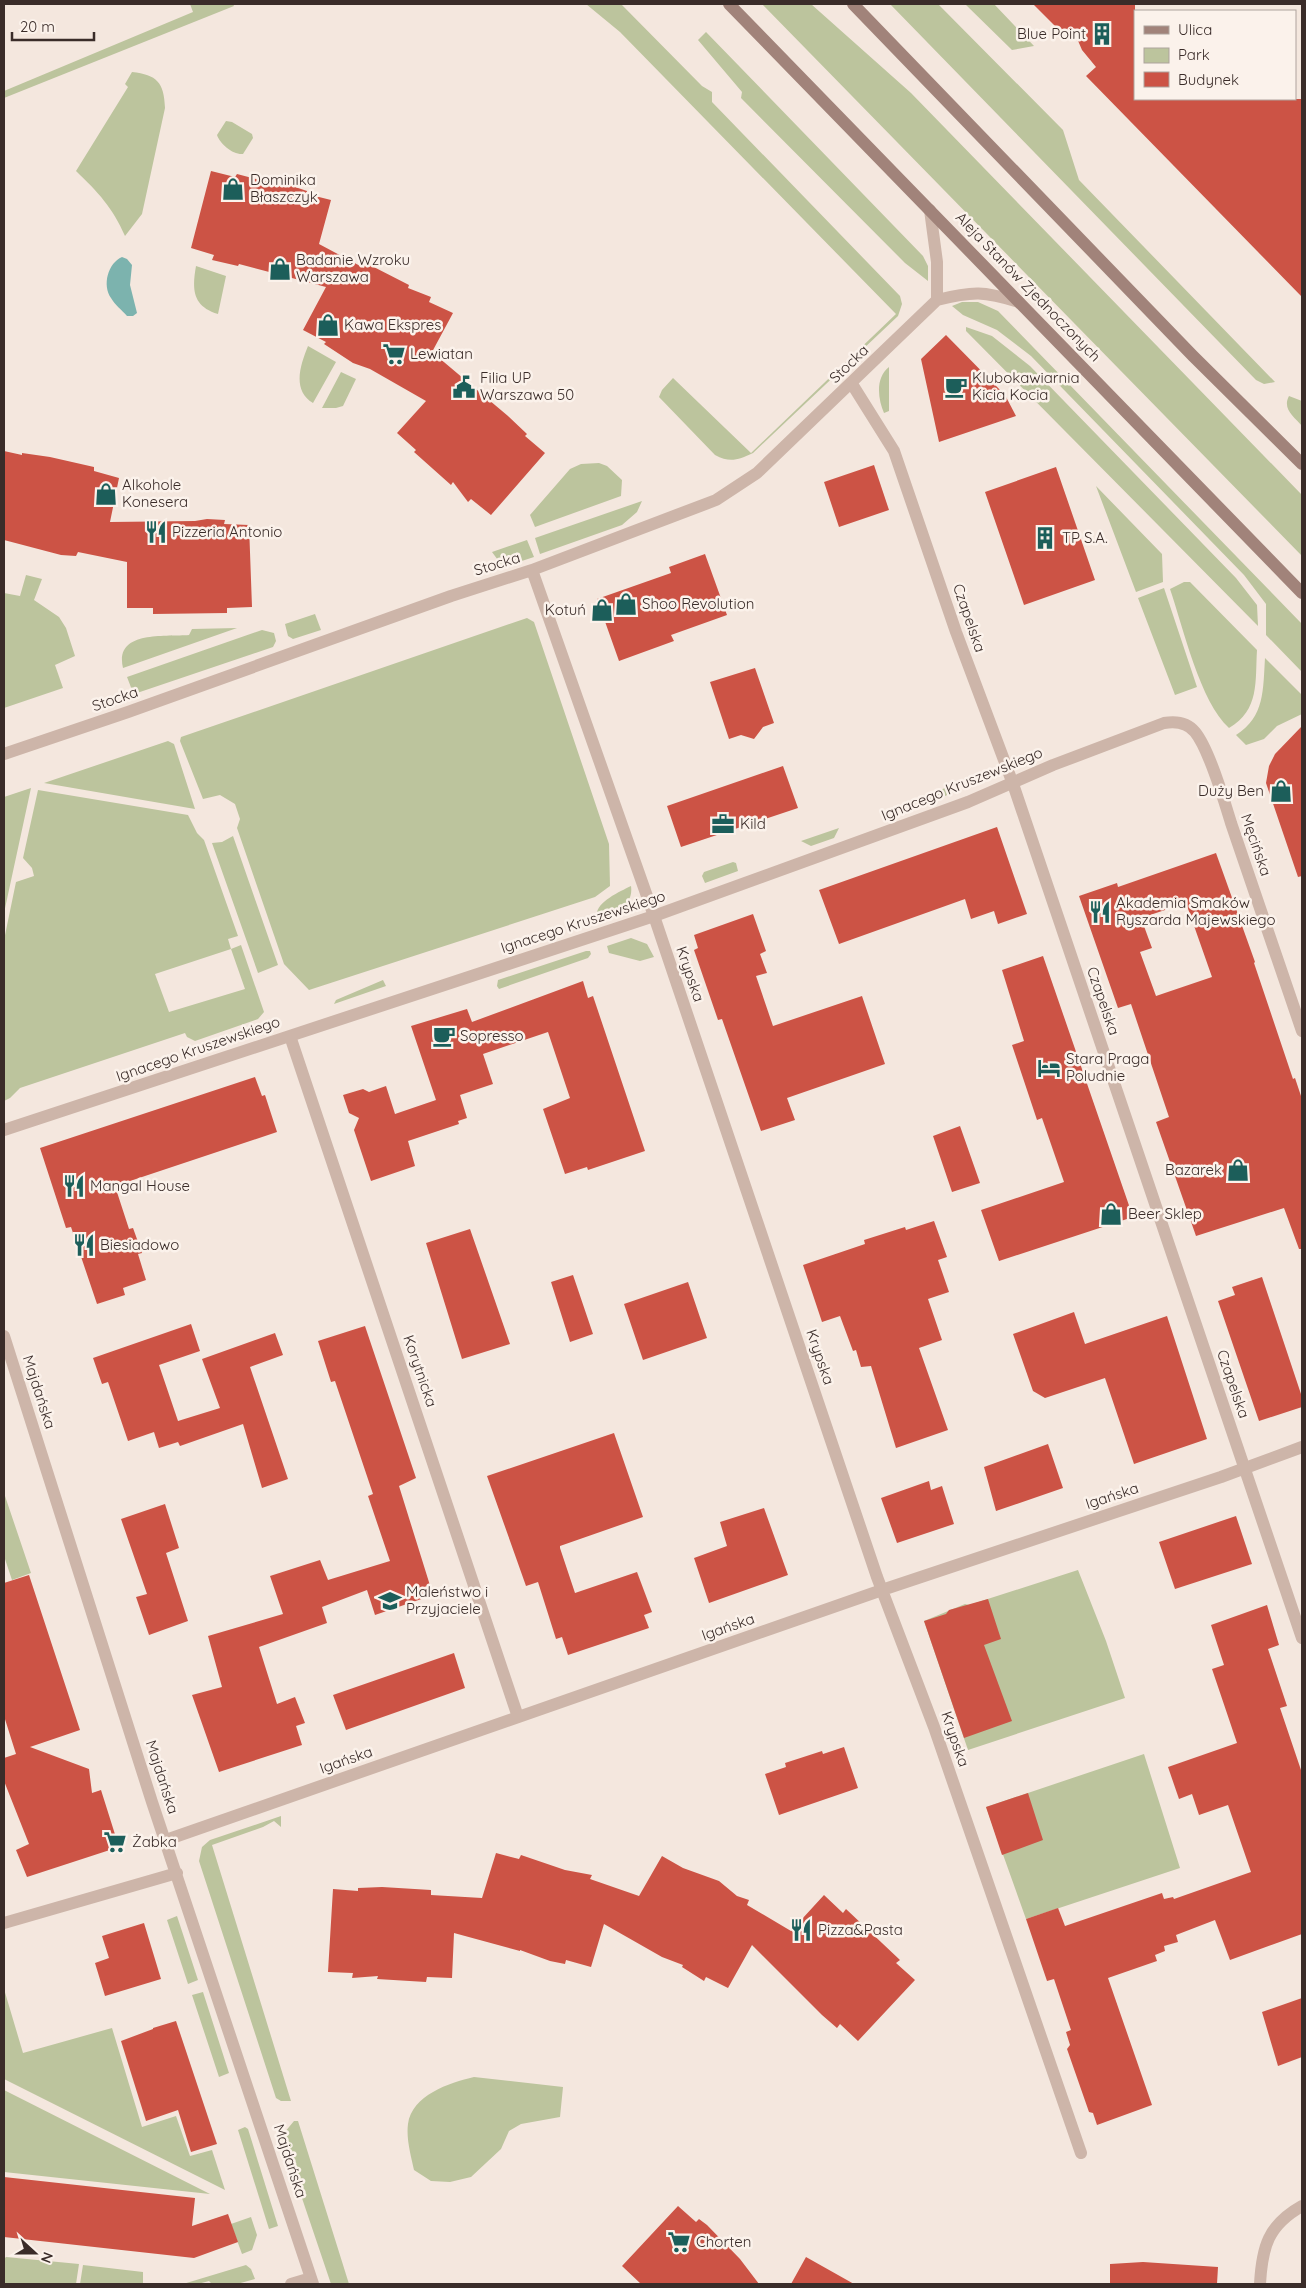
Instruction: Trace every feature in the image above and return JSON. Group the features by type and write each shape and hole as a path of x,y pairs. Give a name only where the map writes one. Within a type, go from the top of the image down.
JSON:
{"main road":[{"name":"Aleja Stanów Zjednoczonych","path":"728,4 1302,593"},
{"path":"853,4 1193,356 1302,464"}],"street":[{"path":"930,210 937,262 937,300 971,292 990,293 1020,302"},
{"name":"Stocka","path":"4,754 128,712 459,593 532,570 716,500 758,473 937,300"},
{"name":"Czapelska","path":"852,384 894,451 962,648 1013,784 1302,1638"},
{"name":"Krypska","path":"532,570 654,916 882,1590 934,1727 1082,2153"},
{"name":"Męcińska","path":"1164,723 1174,722 1189,726 1195,731 1203,745 1221,792 1302,1031"},
{"name":"Ignacego Kruszewskiego","path":"4,1130 654,916 1013,784 1053,764 1164,723"},
{"name":"Korytnicka","path":"290,1036 518,1717"},
{"name":"Majdańska","path":"4,1336 166,1840 312,2281"},
{"name":"Igańska","path":"166,1840 882,1590 1302,1448"},
{"path":"4,1923 177,1873"},
{"path":"1260,2284 1261,2261 1268,2238 1276,2225 1302,2206"},
{"path":"291,2284 312,2281"}],"green space":[{"path":"190,4 233,4 234,6 4,98 4,91 193,12"},
{"path":"586,4 621,4 702,86 712,92 712,102 900,296 902,304 898,316 753,453 743,457 730,460 715,455 659,397 662,390 673,378 751,453 896,314 620,32"},
{"path":"762,4 811,4 911,93 1302,495 1302,556"},
{"path":"890,4 938,4 1063,130 1079,180 1275,382 1264,384 1256,380"},
{"path":"965,4 994,4 1034,46 1012,50"},
{"path":"706,32 923,256 928,266 928,281 905,263 741,98 742,92 698,40"},
{"path":"132,72 148,75 158,81 163,92 165,108 142,214 125,236 104,201 76,171 128,87 125,84"},
{"path":"226,121 232,122 252,134 253,138 243,154 231,151 217,135"},
{"path":"196,266 226,276 218,314 209,311 196,296 194,282"},
{"path":"962,302 978,302 998,311 1302,624 1302,672 1266,635 1266,604 1244,575 1031,356 997,330 963,315 952,306"},
{"path":"966,327 992,336 1030,366 1236,578 1257,605 1258,626 966,331"},
{"path":"308,346 336,362 313,403 306,398 300,385 302,362"},
{"path":"889,367 889,411 884,413 879,389 881,377"},
{"path":"341,372 356,379 343,406 322,408"},
{"path":"1289,396 1302,401 1302,426 1288,409 1287,401"},
{"path":"599,463 607,466 622,480 621,496 535,527 530,515 570,469 581,464"},
{"path":"1096,486 1162,554 1163,582 1136,592"},
{"path":"642,501 637,512 622,525 540,554 535,538"},
{"path":"527,540 534,557 503,567 492,552"},
{"path":"26,575 42,579 34,600 59,617 66,628 75,656 55,665 63,688 4,708 4,593 20,596"},
{"path":"1184,582 1190,582 1257,650 1254,694 1251,704 1239,721 1229,728 1209,701 1201,683 1170,589"},
{"path":"1164,588 1197,687 1175,695 1138,598"},
{"path":"315,614 321,630 293,639 288,636 285,624"},
{"path":"527,618 534,622 609,844 610,886 595,897 309,990 284,964 237,828 240,819 235,804 220,795 203,799 180,741 181,737"},
{"path":"237,628 123,668 122,656 126,647 134,641 155,636 189,635 192,629"},
{"path":"262,630 274,633 276,641 273,647 137,693 132,690 127,677"},
{"path":"1265,658 1302,695 1302,714 1277,726 1264,739 1246,745 1236,735 1252,720 1261,701"},
{"path":"168,741 174,744 195,809 44,783"},
{"path":"948,787 956,791 923,806 910,801"},
{"path":"31,788 4,913 4,797"},
{"path":"38,790 188,815 197,833 204,840 238,936 228,939 231,949 241,945 264,1012 258,1019 195,1041 187,1037 185,1033 20,1088 4,1101 4,940 16,882 34,876 32,868 23,858","holes":["231,949 245,989 169,1012 155,974"]},
{"path":"839,828 834,838 811,846 801,841"},
{"path":"233,836 278,965 258,973 212,843 222,842"},
{"path":"733,862 736,863 738,871 705,883 702,876 704,872"},
{"path":"631,886 631,893 626,904 616,911 597,917 599,907 603,903"},
{"path":"631,938 647,944 654,957 640,961 609,953 607,946"},
{"path":"590,951 591,954 588,958 499,989 497,986 498,980"},
{"path":"383,980 386,986 334,1004 336,1000"},
{"path":"4,1493 31,1573 12,1580 4,1556"},
{"path":"1078,1570 1106,1641 1125,1698 968,1750 924,1621 965,1604 969,1605"},
{"path":"1144,1754 1180,1868 1026,1919 986,1807"},
{"path":"281,1816 281,1827 274,1821 263,1827 212,1845 291,2101 281,2101 276,2098 199,1861 202,1847 210,1840"},
{"path":"177,1916 198,1980 188,1984 167,1920"},
{"path":"4,1989 23,2053 112,2028 142,2127 176,2116 190,2156 212,2150 225,2190 4,2079"},
{"path":"203,1992 229,2073 219,2077 192,1995"},
{"path":"474,2077 563,2087 560,2117 521,2124 509,2131 501,2149 471,2177 450,2182 431,2181 414,2170 408,2136 408,2124 411,2114 416,2105 433,2092"},
{"path":"4,2090 210,2194 4,2172"},
{"path":"294,2121 298,2121 349,2284 331,2284 282,2139 284,2133"},
{"path":"245,2127 248,2129 278,2226 269,2229 238,2130"},
{"path":"251,2217 257,2235 252,2250 242,2254 231,2224"},
{"path":"6,2257 79,2264 76,2284 4,2284 4,2259"},
{"path":"83,2265 143,2272 143,2284 80,2284"},
{"path":"246,2265 251,2269 255,2279 237,2284 212,2284 209,2281 198,2284 183,2284"}],"water":[{"path":"122,257 127,259 132,265 130,285 137,313 133,316 127,316 108,293 107,281 110,269"}],"building":[{"path":"1033,4 1135,4 1134,100 1302,99 1302,297 1086,76 1096,67 1082,50 1073,29 1061,32"},
{"path":"211,171 235,177 237,174 282,186 283,183 307,191 307,194 331,200 319,244 364,268 366,263 409,285 408,288 431,297 429,302 453,313 432,352 508,416 527,434 525,436 545,453 491,515 471,499 468,502 453,482 451,485 414,452 416,450 397,433 426,401 370,369 353,363 324,344 326,342 303,330 326,287 239,264 238,266 212,260 214,255 191,248"},
{"path":"946,335 1005,395 1016,416 939,442 921,359"},
{"path":"4,451 22,455 22,453 50,457 94,467 94,471 119,478 110,522 195,521 207,519 225,520 224,524 249,525 252,607 227,608 227,613 153,614 153,608 127,608 127,562 78,552 76,556 61,555 4,540"},
{"path":"874,465 889,510 839,527 824,482"},
{"name":"TP S.A.","path":"1056,467 1095,580 1024,605 985,492"},
{"path":"705,554 727,615 671,635 674,641 619,661 597,599 671,573 669,567"},
{"path":"755,668 774,723 763,727 754,739 741,735 729,739 710,682"},
{"path":"1302,726 1302,876 1298,877 1266,783 1269,766 1275,754"},
{"path":"783,766 798,808 681,847 667,806"},
{"path":"997,827 1027,914 998,924 994,911 971,919 965,899 839,944 819,890"},
{"path":"1216,853 1255,962 1293,1079 1295,1078 1302,1099 1302,1249 1299,1249 1284,1208 1196,1236 1156,1122 1169,1117 1131,1004 1118,1008 1079,896 1117,883 1118,887","holes":["1186,903 1212,977 1156,996 1140,952 1152,948 1141,918"]},
{"path":"753,914 766,951 760,954 767,973 756,976 773,1026 862,996 885,1064 787,1098 795,1120 761,1131 722,1019 718,1020 694,950 698,948 694,935"},
{"path":"1043,956 1133,1217 999,1261 981,1210 1064,1182 1042,1118 1037,1120 1012,1045 1024,1041 1002,970"},
{"path":"583,981 588,998 593,996 645,1151 588,1170 587,1167 565,1174 543,1109 570,1098 548,1032 483,1054 493,1084 460,1095 467,1118 458,1121 459,1124 408,1141 415,1166 371,1181 354,1130 359,1118 349,1113 343,1095 363,1089 369,1092 386,1086 395,1114 436,1100 411,1026 467,1009 472,1022"},
{"path":"255,1077 262,1096 265,1095 277,1132 115,1186 129,1229 133,1228 142,1253 138,1254 146,1280 123,1288 125,1295 97,1304 71,1227 66,1228 40,1148"},
{"path":"960,1126 980,1183 952,1192 933,1136"},
{"path":"934,1221 947,1257 938,1260 949,1292 928,1299 942,1340 919,1348 948,1430 896,1448 871,1366 861,1367 856,1350 853,1351 840,1316 822,1322 803,1265 865,1244 864,1240 905,1227 906,1230"},
{"path":"470,1229 510,1344 462,1359 426,1243"},
{"path":"573,1275 593,1334 570,1342 551,1282"},
{"path":"1262,1277 1302,1397 1302,1407 1259,1421 1218,1301 1235,1295 1232,1287"},
{"path":"688,1282 707,1338 643,1360 624,1304"},
{"path":"1074,1312 1085,1344 1167,1316 1207,1439 1134,1464 1105,1378 1045,1398 1033,1391 1013,1334"},
{"path":"191,1324 200,1351 159,1365 178,1421 220,1408 202,1359 275,1333 283,1355 250,1367 288,1479 262,1488 243,1424 180,1446 178,1442 159,1448 154,1432 128,1441 108,1382 102,1384 93,1358"},
{"path":"365,1326 416,1478 399,1486 433,1595 375,1615 367,1590 322,1607 327,1623 259,1647 277,1704 295,1697 305,1723 296,1726 302,1745 219,1772 192,1695 222,1687 208,1636 283,1614 270,1576 320,1560 328,1580 390,1561 368,1496 373,1494 335,1381 331,1382 318,1341"},
{"path":"614,1433 643,1517 560,1546 560,1548 575,1593 637,1572 652,1612 644,1615 649,1628 568,1655 562,1637 556,1639 538,1582 526,1586 487,1476"},
{"path":"1048,1444 1063,1488 996,1511 984,1467"},
{"path":"929,1481 931,1490 942,1486 954,1524 897,1543 881,1498"},
{"path":"165,1504 179,1548 166,1553 188,1621 149,1635 136,1597 147,1594 121,1519"},
{"path":"764,1508 788,1575 709,1603 694,1558 727,1546 720,1522"},
{"path":"1236,1516 1252,1564 1175,1589 1159,1542"},
{"path":"29,1575 80,1730 30,1747 89,1769 92,1793 101,1790 119,1847 27,1877 16,1850 29,1844 4,1781 4,1758 16,1754 4,1716 4,1583"},
{"path":"988,1599 1001,1639 984,1645 1012,1721 964,1738 924,1621 946,1614 949,1610"},
{"path":"1267,1605 1279,1645 1268,1649 1287,1706 1280,1708 1302,1773 1302,1934 1230,1960 1215,1920 1176,1935 1178,1942 1164,1946 1165,1951 1155,1955 1157,1961 1108,1978 1152,2105 1097,2125 1093,2113 1089,2112 1067,2049 1070,2045 1066,2032 1071,2030 1054,1979 1047,1981 1026,1919 1058,1908 1065,1926 1162,1893 1164,1899 1173,1897 1174,1899 1251,1872 1228,1805 1199,1815 1192,1794 1179,1799 1168,1767 1237,1743 1212,1669 1224,1665 1211,1625"},
{"path":"454,1653 465,1688 346,1730 333,1695"},
{"path":"844,1747 858,1788 779,1815 765,1774 786,1767 785,1763 822,1751 823,1754"},
{"path":"1028,1793 1043,1840 1002,1855 986,1807"},
{"path":"496,1853 519,1859 521,1855 565,1870 592,1875 590,1879 639,1896 662,1856 683,1868 719,1881 737,1896 749,1900 747,1905 791,1931 824,1895 843,1913 846,1909 900,1960 896,1963 915,1980 858,2041 840,2024 837,2028 822,2015 752,1945 728,1988 706,1977 704,1981 682,1967 683,1965 662,1957 604,1924 591,1967 566,1960 565,1964 550,1961 520,1950 454,1933 452,1978 427,1977 426,1982 377,1979 378,1976 352,1978 353,1973 328,1972 333,1889 358,1891 358,1888 382,1887 431,1890 431,1895 482,1898"},
{"path":"144,1923 161,1979 105,1996 95,1963 109,1958 102,1936"},
{"path":"1302,1998 1302,2057 1278,2066 1262,2012"},
{"path":"176,2021 217,2144 191,2152 178,2110 146,2121 121,2041"},
{"path":"4,2177 195,2198 192,2226 228,2214 238,2242 194,2258 4,2237"},
{"path":"678,2206 696,2222 699,2219 707,2225 740,2259 759,2284 641,2284 622,2266"},
{"path":"806,2257 854,2284 791,2284"},
{"path":"1143,2262 1218,2267 1217,2284 1110,2284 1110,2264"}],"place":[{"name":"Blue Point","path":"1102,34"},
{"name":"Dominika Błaszczyk","path":"233,189"},
{"name":"Badanie Wzroku Warszawa","path":"280,269"},
{"name":"Kawa Ekspres","path":"328,325"},
{"name":"Lewiatan","path":"394,354"},
{"name":"Filia UP Warszawa 50","path":"464,387"},
{"name":"Klubokawiarnia Kicia Kocia","path":"956,387"},
{"name":"Alkohole Konesera","path":"106,494"},
{"name":"Pizzeria Antonio","path":"156,532"},
{"name":"TP S.A.","path":"1045,538"},
{"name":"Shoo Revolution","path":"626,604"},
{"name":"Kotuń","path":"602,610"},
{"name":"Duży Ben","path":"1281,791"},
{"name":"Kild","path":"723,824"},
{"name":"Akademia Smaków Ryszarda Majewskiego","path":"1100,912"},
{"name":"Sopresso","path":"444,1036"},
{"name":"Stara Praga Poludnie","path":"1049,1068"},
{"name":"Bazarek","path":"1238,1170"},
{"name":"Mangal House","path":"74,1186"},
{"name":"Beer Sklep","path":"1111,1214"},
{"name":"Biesiadowo","path":"84,1245"},
{"name":"Maleństwo i Przyjaciele","path":"390,1601"},
{"name":"Żabka","path":"115,1842"},
{"name":"Pizza&Pasta","path":"801,1930"},
{"name":"Chorten","path":"679,2242"}]}
